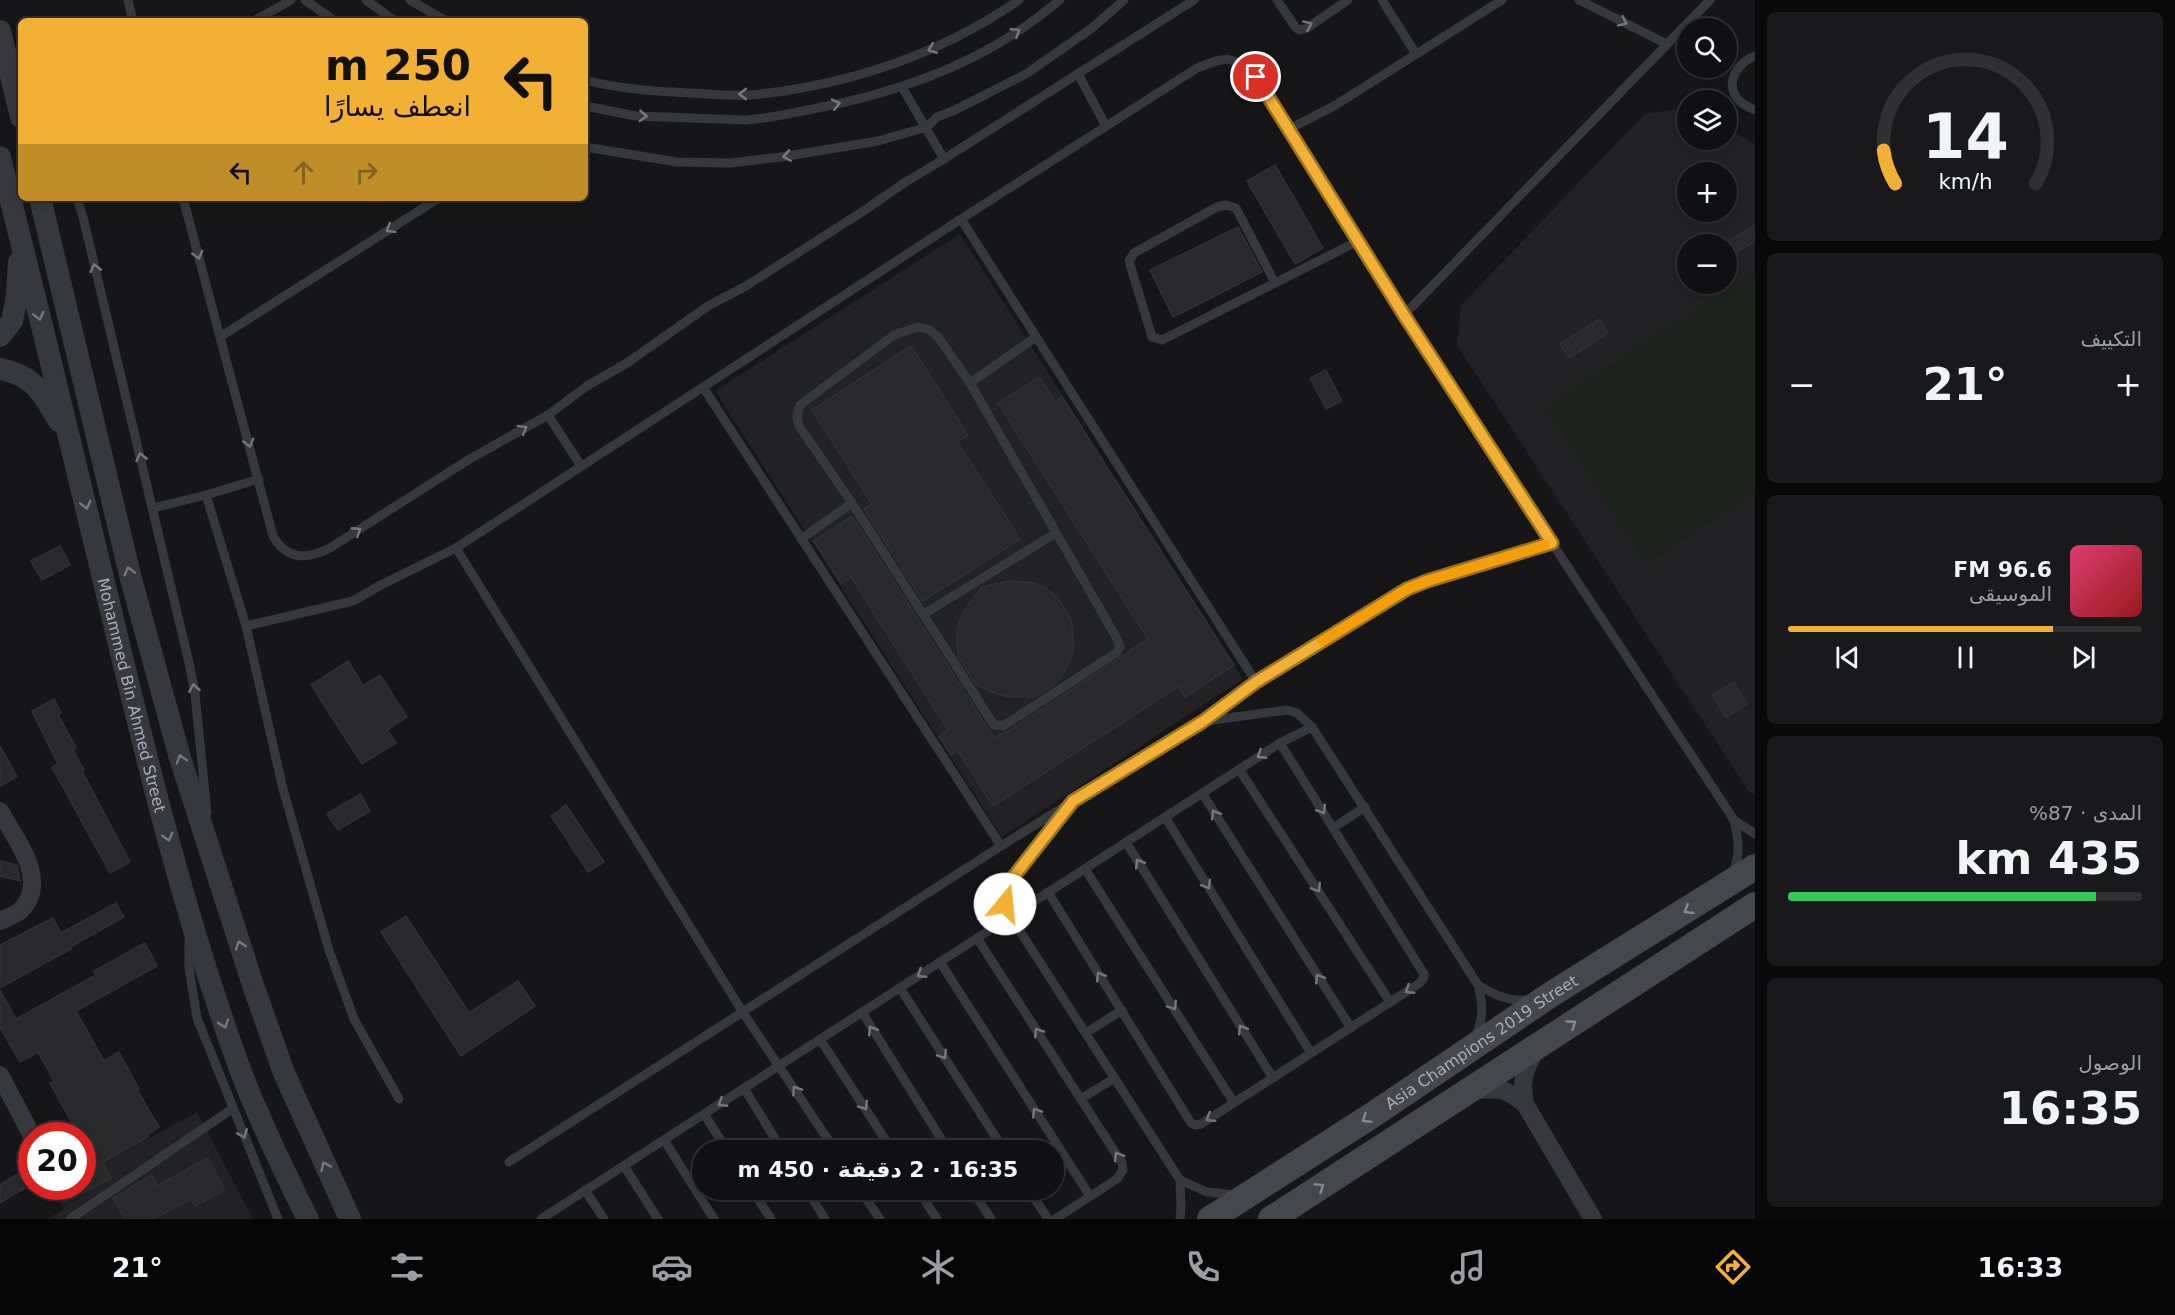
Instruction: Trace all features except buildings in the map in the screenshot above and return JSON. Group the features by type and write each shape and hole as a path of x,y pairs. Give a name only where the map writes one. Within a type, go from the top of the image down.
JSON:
{"main road":[{"name":"Asia Champions 2019 Street","path":"1210,1219 1550,995 1755,867"},
{"name":"Asia Champions 2019 Street","path":"1271,1219 1755,905"}],"street":[{"path":"0,31 18,105"},
{"name":"Mohammed Bin Ahmed Street","path":"1,165 133,704 175,865 210,981 242,1074 308,1219"},
{"name":"Mohammed Bin Ahmed Street","path":"41,201 130,575 180,758 249,974 284,1073 350,1219"},
{"path":"0,336 12,321 17,296 20,237"},
{"path":"0,369 17,372 37,386 69,436"},
{"path":"0,811 31,867 34,888 21,910 0,921"},
{"path":"1537,1047 1521,1085 1525,1104 1587,1217"},
{"path":"0,1075 25,1122"},
{"path":"1470,1091 1507,1090 1525,1104"}],"lane":[{"path":"128,0 133,18"},
{"path":"259,18 291,0"},
{"path":"305,0 331,18"},
{"path":"366,0 392,18"},
{"path":"410,0 441,18"},
{"path":"588,81 629,89 661,92 760,94 829,82 869,72 935,49 974,29 1019,0"},
{"path":"588,107 636,116 762,119 836,105 902,87 944,72 996,45 1060,0"},
{"path":"588,147 677,162 730,163 878,141 927,127 937,117 1026,74 1092,28 1124,0"},
{"path":"184,201 273,536 279,545 295,555 308,556 330,548 468,460 548,415 587,386 627,363 708,306 746,286 1194,0"},
{"path":"1277,0 1296,28 1300,30 1307,28 1348,0"},
{"path":"1382,0 1416,54"},
{"path":"1290,129 1334,106 1502,0"},
{"path":"1579,0 1667,44"},
{"path":"1404,315 1710,0"},
{"path":"1755,56 1745,59 1738,66 1733,85 1735,95 1741,103 1755,110"},
{"path":"246,626 353,602 379,586 456,548 1197,68 1227,59 1249,69 1290,129 1404,315 1734,820 1738,838 1738,860 1727,885"},
{"path":"1078,74 1106,126"},
{"path":"902,87 944,159"},
{"path":"77,201 83,217 193,680 210,851"},
{"path":"220,338 434,201"},
{"path":"1275,283 1236,208 1226,205 1217,207 1134,253 1129,261 1152,337 1162,340 1275,283 1358,241"},
{"path":"961,219 1256,682"},
{"path":"918,327 930,330 939,338 970,384 1120,647 1116,653 1003,726 994,725 852,503 799,426 798,416 801,405 894,335 918,327"},
{"path":"970,384 1036,337"},
{"path":"703,387 1001,846"},
{"path":"548,415 581,466"},
{"path":"153,508 259,479"},
{"path":"206,495 246,626 282,789 329,950 354,1018 399,1098"},
{"path":"801,539 852,503"},
{"path":"924,614 1056,533"},
{"path":"509,1162 1001,846 1202,722 1256,682 1407,589 1552,543"},
{"path":"456,548 742,1011 828,1140"},
{"path":"1202,722 1287,710 1297,713 1312,727 1478,985 1482,999 1482,1014 1476,1036 1463,1054"},
{"path":"543,1219 1239,769 1280,743 1312,727"},
{"path":"1048,892 1191,1124 1201,1124 1351,1028 1423,981 1424,974 1280,743"},
{"path":"1239,769 1390,1002"},
{"path":"1202,793 1351,1028"},
{"path":"1073,801 1007,885 1005,904 1180,1180 1182,1207 1180,1219"},
{"path":"1333,828 1365,807"},
{"path":"1165,817 1311,1053"},
{"path":"1734,820 1755,834"},
{"path":"1126,842 1273,1078"},
{"path":"1084,869 1234,1103"},
{"path":"192,917 189,959 191,994 205,1043 278,1219"},
{"path":"977,938 1082,1098 1123,1166 1121,1175 1117,1179 1055,1219"},
{"path":"940,962 1090,1196"},
{"path":"1478,985 1506,999 1520,1001 1536,1000 1550,995"},
{"path":"900,988 998,1140"},
{"path":"1086,1033 1122,1010"},
{"path":"861,1012 942,1140"},
{"path":"820,1039 886,1140"},
{"path":"1082,1098 1115,1078"},
{"path":"744,1088 776,1140"},
{"path":"70,1219 232,1109"},
{"path":"704,1114 721,1140"},
{"path":"664,1140 714,1219"},
{"path":"624,1166 658,1219"},
{"path":"1180,1180 1207,1192 1236,1195 1250,1192"},
{"path":"585,1190 604,1219"},
{"path":"759,1200 771,1219"},
{"path":"813,1200 825,1219"},
{"path":"868,1200 880,1219"},
{"path":"925,1200 937,1219"},
{"path":"979,1200 991,1219"},
{"path":"1036,1200 1048,1219"}],"shaded area":[{"path":"1677,109 1677,150 1737,150 1737,134 1755,144 1755,793 1750,793 1457,345 1461,305 1645,114"},
{"path":"960,234 1243,679 1002,837 715,391"},
{"path":"1755,272 1755,494 1646,564 1546,407 1721,294 1737,294 1737,284"},
{"path":"197,1112 253,1219 48,1219 64,1209 59,1200 96,1200 96,1167"}],"slow traffic":[{"path":"1322,641 1407,589 1545,545"}],"route":[{"path":"1005,904 1007,885 1073,801 1202,722 1256,682 1407,589 1552,543 1404,315 1256,77"}]}
